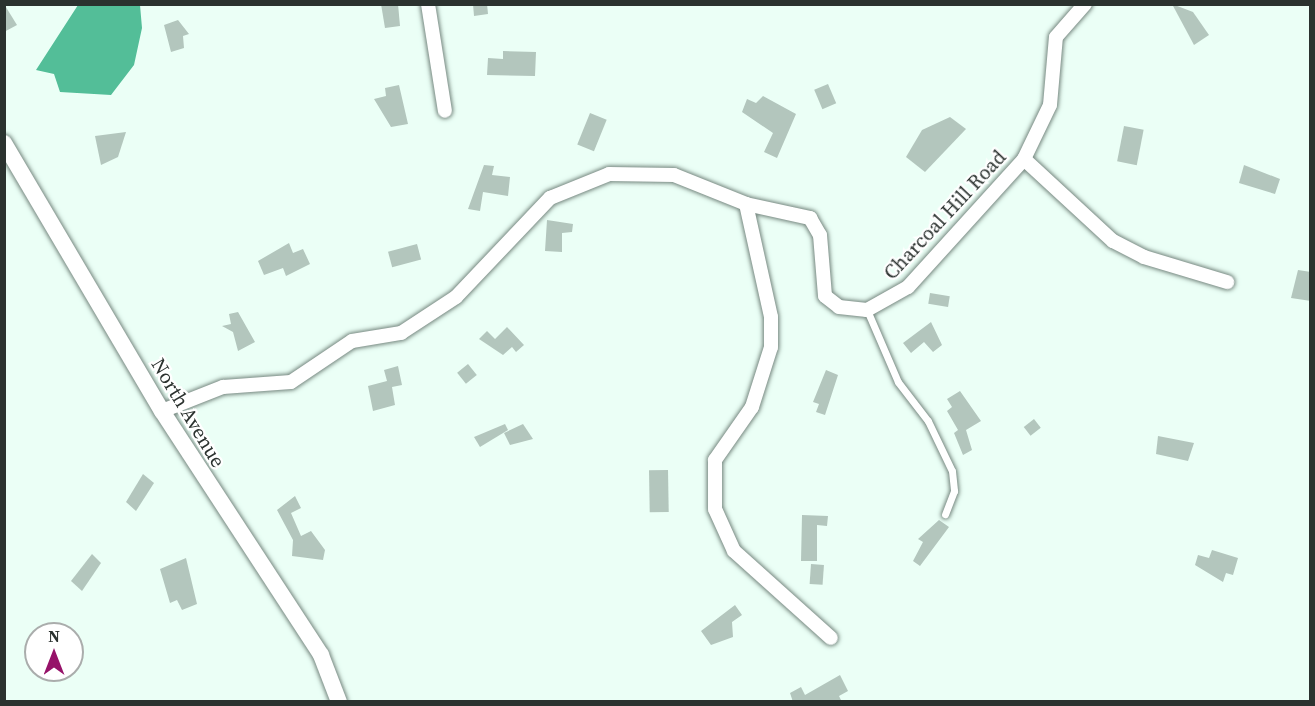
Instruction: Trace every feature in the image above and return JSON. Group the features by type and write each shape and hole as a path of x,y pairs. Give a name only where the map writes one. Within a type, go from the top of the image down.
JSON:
{"street":[{"path":"428,4 445,111"},
{"name":"Charcoal Hill Road","path":"867,310 908,287 1024,159 1050,105 1056,37 1085,4"},
{"name":"North Avenue","path":"4,142 162,411 316,648 339,702"},
{"path":"1024,159 1113,241 1144,257 1227,282"},
{"path":"162,411 223,387 291,382 352,341 401,333 456,297 550,198 594,177 632,172 675,175 746,204 810,218 820,235 825,296 839,307 867,310"},
{"path":"746,204 771,317 771,347 752,407 715,460 715,509 734,551 831,639"}],"lane":[{"path":"867,310 898,382 928,421 952,471 954,491 945,514"}],"shaded area":[{"path":"78,5 140,5 142,28 134,65 111,95 60,92 54,74 36,70"}],"building":[{"path":"4,4 17,25 4,32"},
{"path":"381,4 398,4 400,26 385,28"},
{"path":"473,4 487,4 488,14 474,16"},
{"path":"1172,4 1193,12 1209,35 1194,45"},
{"path":"178,20 189,34 183,36 184,48 171,52 164,25"},
{"path":"503,51 536,52 535,76 487,75 488,58 503,59"},
{"path":"828,84 836,103 822,109 814,90"},
{"path":"399,85 408,124 391,127 374,99 386,96 385,88"},
{"path":"763,96 796,114 777,158 764,152 773,133 742,112 747,99 756,103"},
{"path":"590,113 607,120 594,151 577,145"},
{"path":"950,117 966,129 925,172 906,157 922,130"},
{"path":"1124,126 1144,130 1137,165 1117,161"},
{"path":"126,132 118,157 101,165 95,136"},
{"path":"484,165 494,166 492,175 510,177 508,196 483,192 480,211 468,209"},
{"path":"1244,165 1280,179 1275,194 1239,183"},
{"path":"547,220 573,224 572,232 562,233 562,252 545,251"},
{"path":"289,243 293,253 303,249 310,264 286,276 283,268 264,275 258,261"},
{"path":"417,244 421,259 392,267 388,252"},
{"path":"1298,270 1311,272 1311,301 1291,298"},
{"path":"930,293 950,296 948,307 928,304"},
{"path":"238,312 255,342 238,351 233,332 222,326 231,324 229,314"},
{"path":"931,322 942,345 933,352 924,342 911,353 903,343"},
{"path":"507,327 524,345 516,352 512,347 503,355 479,339 487,331 495,339"},
{"path":"468,364 477,375 466,384 457,373"},
{"path":"398,366 402,385 392,387 395,405 373,411 368,386 387,381 384,370"},
{"path":"826,370 838,375 825,415 816,412 819,404 813,402"},
{"path":"960,391 981,421 966,430 972,450 963,455 954,433 958,430 947,411 952,407 947,399"},
{"path":"1034,419 1041,428 1031,436 1024,427"},
{"path":"505,424 508,430 480,447 474,437"},
{"path":"523,424 533,439 510,445 504,433"},
{"path":"1158,436 1194,443 1188,461 1156,454"},
{"path":"649,470 668,470 669,512 650,512"},
{"path":"143,474 154,483 136,511 126,502"},
{"path":"295,496 301,508 291,513 301,536 311,531 325,550 323,560 292,556 293,540 277,510"},
{"path":"802,515 828,516 827,526 817,525 817,561 801,561"},
{"path":"939,520 949,527 920,566 913,561 923,542 918,539"},
{"path":"1212,550 1238,558 1233,575 1226,573 1223,582 1195,565 1198,555 1209,558"},
{"path":"92,554 101,563 82,591 71,581"},
{"path":"186,558 197,604 182,610 177,600 170,603 160,569"},
{"path":"811,564 824,565 823,585 810,584"},
{"path":"735,605 742,615 732,622 733,637 711,645 701,631"},
{"path":"840,675 848,691 839,696 842,702 793,702 790,693 801,687 805,695"}]}
